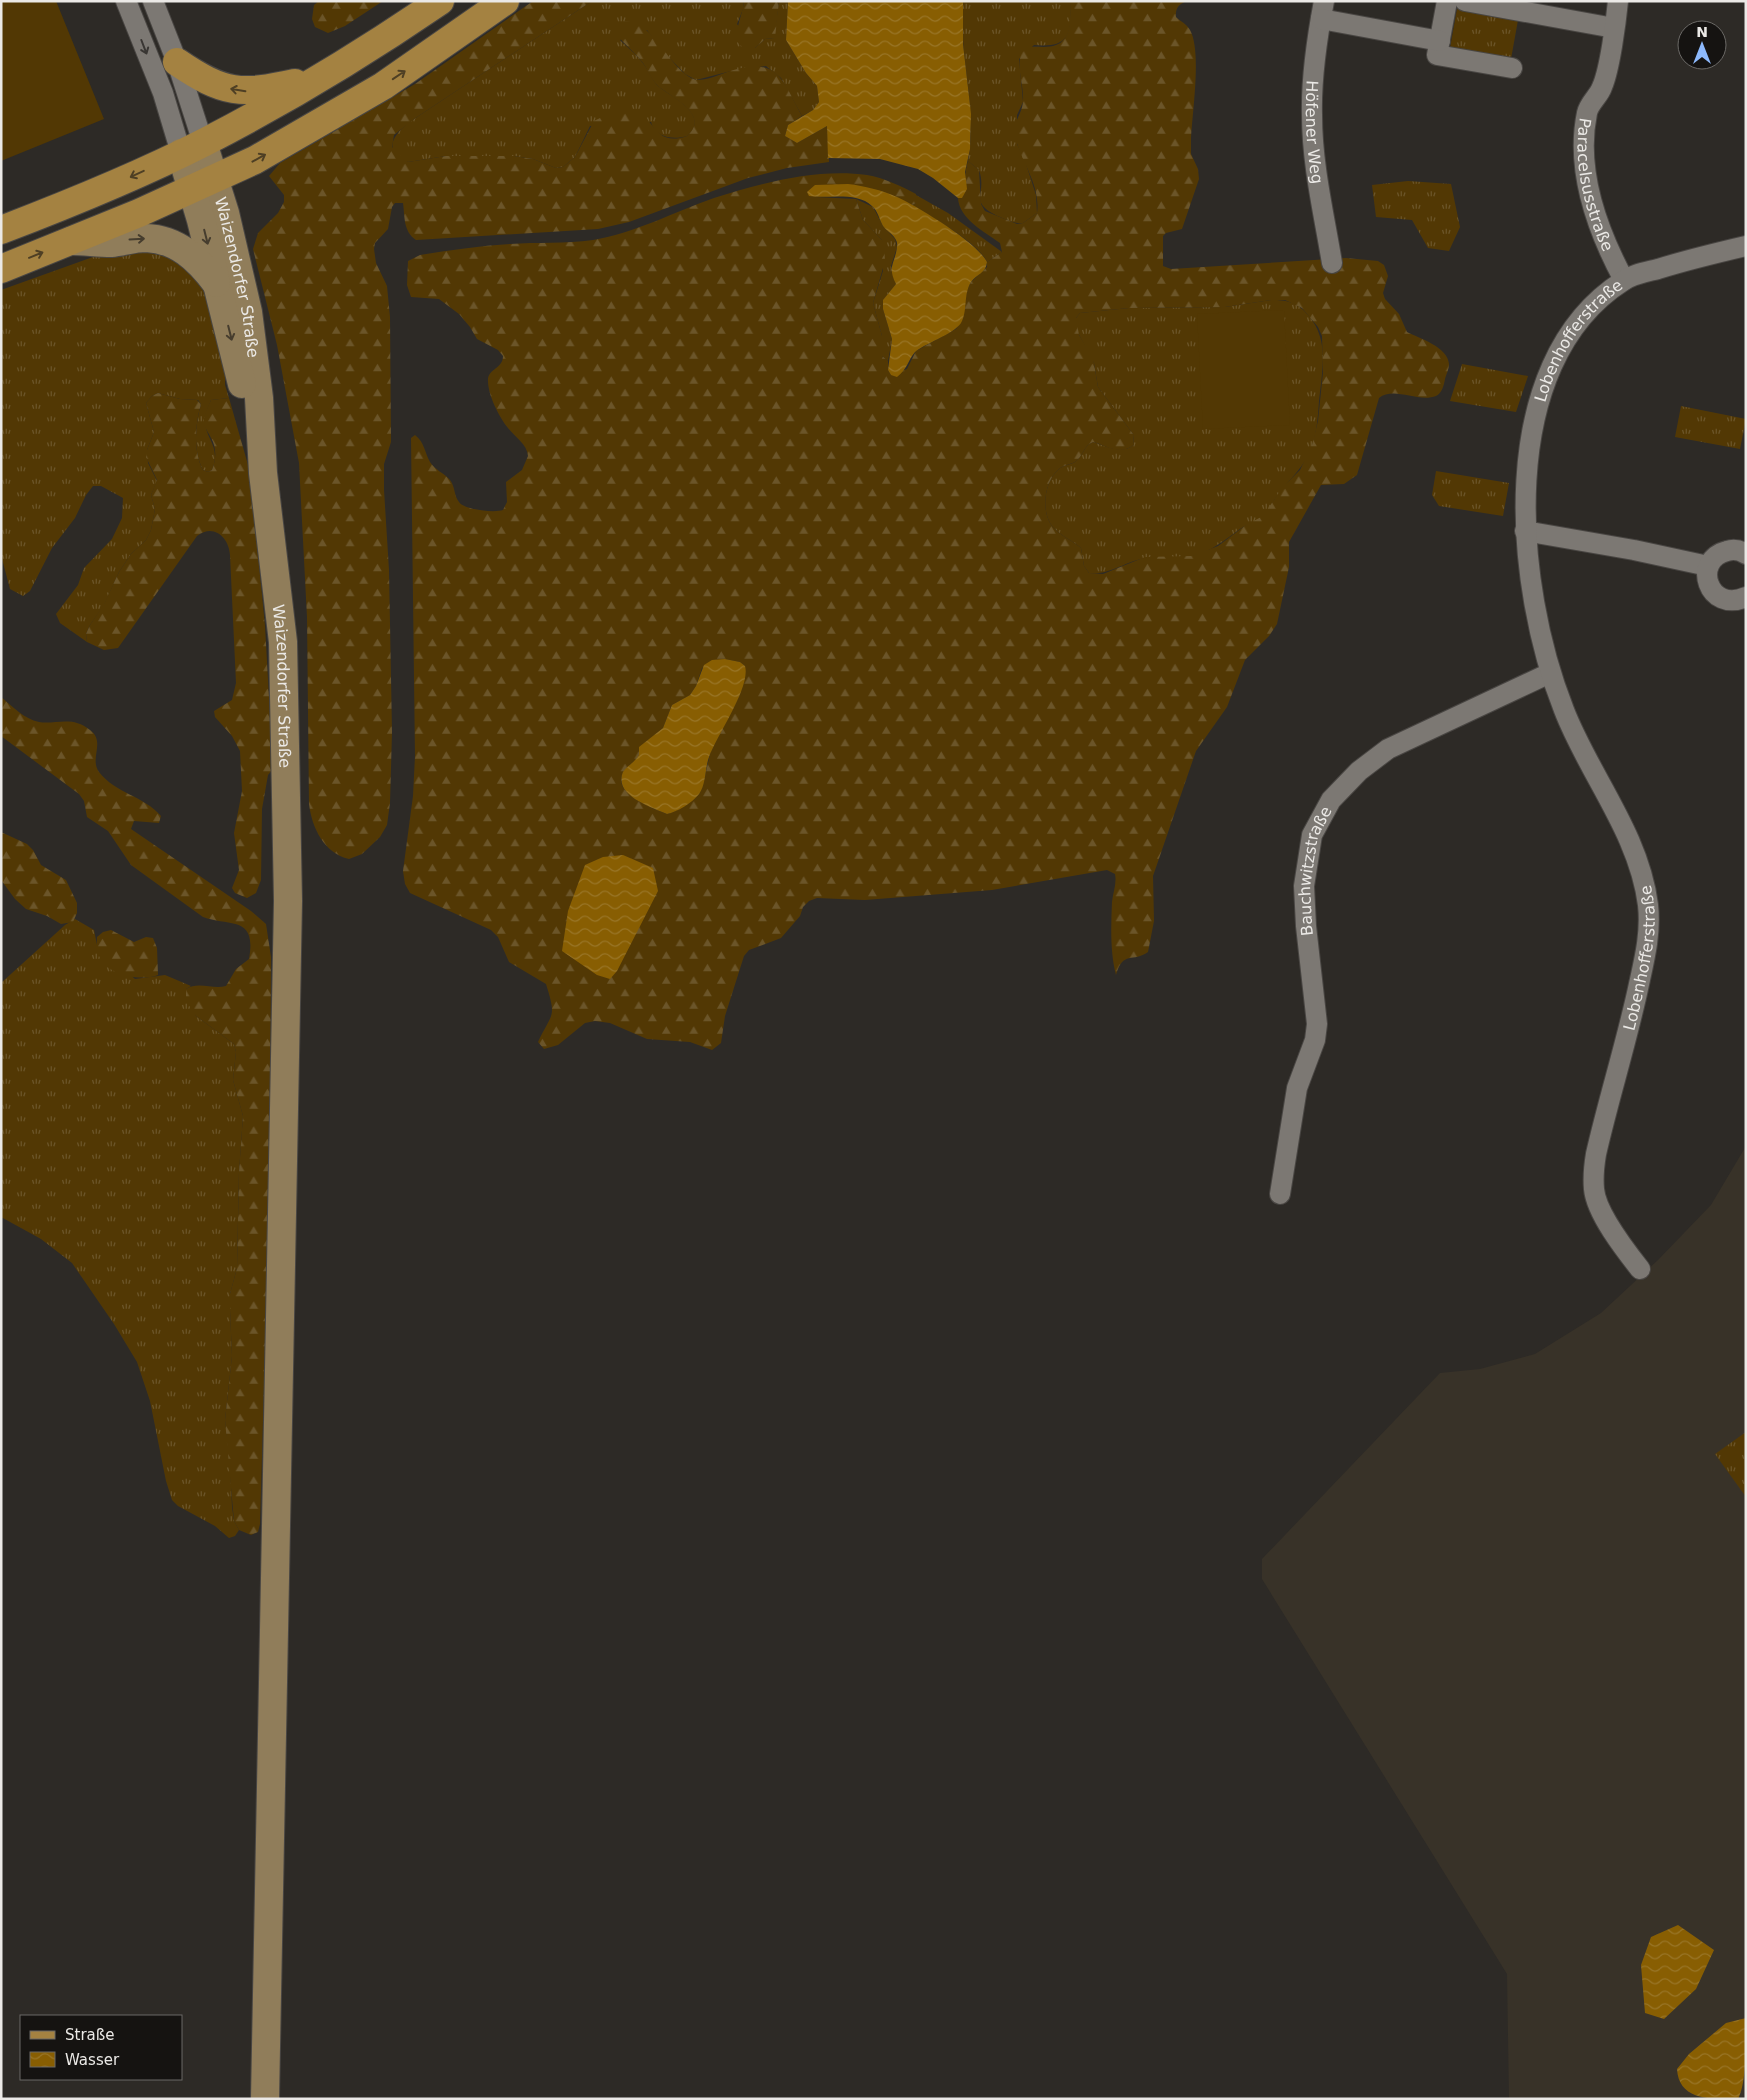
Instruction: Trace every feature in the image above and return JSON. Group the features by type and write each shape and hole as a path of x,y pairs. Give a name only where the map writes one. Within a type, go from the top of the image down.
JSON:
{"main road":[{"path":"1,230 125,179 192,148 321,78 397,31 440,1"},
{"path":"1,269 204,185 292,139 383,86 498,7"},
{"path":"177,62 207,81 244,91 262,90 321,78"},
{"name":"Waizendorfer Straße","path":"192,148 248,312 259,398 264,474 283,642 288,901 265,2099"},
{"name":"Waizendorfer Straße","path":"204,185 218,286 264,474"},
{"path":"72,241 112,243 130,239 159,240 182,249 200,261 218,286"}],"street":[{"path":"126,1 162,93 192,148"},
{"path":"153,1 177,62 192,148"},
{"path":"1447,1 1437,55 1512,68"},
{"path":"1465,1 1614,28"},
{"name":"Paracelsusstraße","path":"1618,1 1602,88 1587,110 1584,140 1586,174 1594,211 1604,240 1624,280"},
{"path":"1323,10 1440,41"},
{"name":"Höfener Weg","path":"1323,10 1312,114 1314,149 1332,263"},
{"name":"Lobenhofferstraße","path":"1640,1269 1615,1237 1597,1202 1594,1191 1594,1177 1596,1154 1633,1013 1649,939 1648,905 1640,866 1609,798 1574,735 1550,673 1531,594 1525,531 1526,479 1532,429 1545,384 1560,349 1570,334 1604,296 1624,280 1681,262 1746,246"},
{"path":"1525,531 1634,550 1708,566"},
{"path":"1746,554 1732,550 1718,554 1708,566 1707,577 1710,588 1717,596 1727,601 1738,601 1746,597"},
{"name":"Bauchwitzstraße","path":"1280,1194 1297,1088 1316,1040 1317,1024 1306,926 1304,886 1312,835 1331,800 1359,771 1388,749 1550,673"}],"shaded area":[{"path":"1746,1146 1746,2099 1509,2099 1507,1974 1262,1579 1262,1559 1440,1373 1480,1369 1535,1354 1601,1313 1658,1260 1711,1205"}],"green space":[{"path":"1,1 56,1 104,119 1,161"},
{"path":"319,1 383,1 345,26 328,33 315,27 312,19 314,5"},
{"path":"533,1 592,1 414,119 394,135 392,147 408,162 446,156 514,156 533,159 556,168 563,167 575,157 594,121 620,110 632,110 640,113 665,137 674,139 687,136 693,128 694,120 691,113 686,106 657,85 637,55 617,34 622,22 633,22 643,27 652,35 677,66 686,75 696,80 746,67 769,69 777,74 802,116 788,125 785,136 797,143 827,126 829,162 787,168 748,178 629,222 598,229 416,240 407,228 403,203 395,203 392,207 388,229 375,243 374,249 376,263 387,286 390,317 391,442 384,464 384,490 389,570 392,732 390,803 387,825 380,837 362,854 349,859 340,856 326,845 316,830 309,804 307,617 299,463 277,345 253,249 258,233 278,213 284,202 284,195 269,176 280,163 415,84"},
{"path":"592,1 744,1 737,24 755,48 765,39 774,38 779,1 788,1 786,40 806,73 817,86 819,102 813,110 802,116 781,78 766,66 731,71 696,80 685,74 662,50 647,30 620,40 640,59 657,85 686,106 692,113 695,120 694,128 687,136 671,138 661,135 656,132 651,122 590,126 575,157 563,167 556,168 533,159 514,156 446,156 408,162 395,153 393,148 394,138 408,123"},
{"path":"744,1 779,1 775,38 765,39 755,48 745,48 739,44 737,39"},
{"path":"963,1 1070,1 1069,30 1062,41 1055,44 1034,45 1019,59 1023,102 1017,115 1017,144 1025,161 1036,195 1037,213 1023,223 1000,217 984,207 980,197 981,179 979,170 968,161 971,121 963,41"},
{"path":"1070,1 1187,1 1178,7 1176,17 1190,30 1194,40 1196,67 1191,154 1198,169 1199,179 1182,229 1166,233 1163,236 1163,266 1171,269 1346,258 1378,261 1384,265 1388,276 1383,293 1385,299 1399,314 1407,332 1432,344 1444,353 1447,358 1449,366 1440,393 1429,398 1392,394 1379,398 1357,475 1344,484 1321,485 1289,542 1289,567 1277,624 1269,636 1245,660 1227,707 1196,751 1153,876 1154,921 1148,952 1122,962 1116,975 1111,930 1115,874 1107,870 992,890 865,900 817,898 809,901 803,907 800,916 781,938 749,950 744,956 725,1016 721,1043 712,1050 690,1042 647,1039 610,1023 595,1021 585,1023 558,1045 544,1049 538,1042 550,1020 552,1010 546,984 509,962 498,937 491,930 410,893 405,884 403,871 413,796 415,756 411,438 415,435 418,438 423,444 432,465 450,480 459,502 467,507 480,510 503,510 507,502 506,482 522,470 528,456 523,444 501,418 488,387 488,377 501,364 503,356 498,350 477,339 459,314 439,299 411,297 407,285 408,261 420,255 465,248 583,241 609,237 714,198 790,178 848,173 873,176 916,194 916,203 912,205 879,191 846,186 822,185 816,197 856,199 863,220 882,240 885,261 873,303 882,336 882,356 888,361 888,370 891,375 907,369 916,351 956,329 962,320 967,290 971,282 987,267 987,262 1002,252 1000,243 968,219 959,206 958,198 962,198 968,161 979,170 981,204 985,211 1017,224 1023,223 1037,213 1036,193 1014,131 1023,105 1020,60 1024,48 1052,46 1065,38 1070,19","holes":["1271,300 1285,300 1302,308 1318,327 1322,336 1323,372 1318,421 1312,445 1300,470 1282,488 1263,516 1246,525 1218,546 1192,556 1145,557 1103,574 1089,573 1084,566 1081,548 1056,530 1047,517 1045,500 1049,483 1058,470 1075,462 1087,446 1093,442 1118,450 1134,445 1133,434 1098,387 1093,358 1079,335 1076,318 1080,313 1129,308 1225,307","725,659 740,662 745,666 744,678 738,699 712,748 701,789 695,797 676,811 667,814 651,808 626,791 621,777 640,754 640,747 663,728 672,705 690,695 696,686 702,668"]},
{"path":"1457,9 1518,20 1511,59 1450,48"},
{"path":"1408,181 1451,184 1460,227 1449,251 1428,248 1412,220 1376,217 1372,185"},
{"path":"916,195 948,213 1002,252 987,262 982,254 964,238 912,205 916,203"},
{"path":"856,199 873,207 883,226 895,239 897,247 891,266 896,284 884,299 883,309 892,339 888,361 882,356 882,336 873,303 883,271 882,240 863,220"},
{"path":"131,246 178,256 207,294 225,365 225,385 229,398 211,400 206,414 205,426 215,455 212,470 208,472 203,470 196,446 197,420 201,404 198,400 180,399 158,393 152,396 146,403 154,432 147,450 148,463 157,481 151,495 155,509 151,530 146,540 131,554 119,572 104,605 90,625 86,634 87,642 60,623 56,614 78,585 84,568 112,539 122,518 123,498 101,486 93,486 86,495 75,518 52,548 30,591 23,596 10,589 1,555 1,290 118,248"},
{"path":"1271,300 1291,303 1300,307 1315,325 1322,345 1323,367 1316,429 1309,454 1301,466 1263,517 1243,527 1212,548 1188,557 1146,558 1103,572 1089,573 1084,566 1081,548 1056,530 1047,517 1045,500 1049,483 1058,470 1075,462 1087,446 1093,442 1119,450 1134,445 1133,434 1098,387 1094,363 1076,329 1076,318 1080,313 1129,308 1225,307"},
{"path":"1284,310 1290,425 1203,429 1197,314"},
{"path":"1462,364 1528,376 1516,412 1450,401"},
{"path":"158,393 180,399 197,400 201,404 197,420 196,446 203,470 208,472 212,470 215,454 213,442 205,425 205,414 211,400 229,398 250,472 265,626 273,769 268,775 262,809 261,880 256,893 247,898 235,893 232,888 239,870 234,833 242,791 240,751 232,736 215,717 214,711 232,700 236,683 230,555 224,538 215,532 209,531 197,536 118,648 104,650 87,642 86,634 90,625 104,604 119,572 131,554 146,540 151,530 155,509 151,495 157,480 146,457 154,432 146,403 152,396"},
{"path":"1681,406 1746,419 1740,449 1675,437"},
{"path":"1436,471 1509,483 1503,516 1439,506 1432,495"},
{"path":"1,697 28,718 45,723 77,723 90,730 97,740 96,767 99,772 113,785 154,809 161,816 159,823 134,821 131,829 251,911 266,924 271,957 270,1179 260,1524 258,1532 251,1535 239,1530 234,1521 225,1420 232,1356 230,1294 237,1268 239,1172 243,1116 233,1080 236,1052 234,1044 196,1016 186,1001 186,989 191,987 226,986 236,969 249,959 249,935 239,925 203,917 131,865 108,831 87,817 84,801 79,794 1,736"},
{"path":"1,832 27,844 33,850 41,865 66,880 77,903 77,913 73,922 61,924 47,916 26,909 15,899 1,880"},
{"path":"75,919 94,930 97,945 135,979 165,975 191,986 186,989 196,1016 234,1044 236,1052 233,1080 243,1116 239,1172 237,1268 230,1294 232,1356 225,1420 230,1463 232,1507 234,1521 239,1530 235,1536 229,1538 215,1526 178,1506 172,1500 166,1481 150,1401 137,1362 114,1324 72,1263 41,1239 1,1217 1,983 65,925"},
{"path":"111,930 134,942 146,937 153,938 157,948 158,975 142,978 133,977 107,967 98,953 97,937 103,932"},
{"path":"1746,1432 1746,1497 1715,1454"}],"water":[{"path":"788,1 963,1 963,44 971,114 970,149 965,172 967,189 962,198 958,198 933,178 918,169 880,159 828,158 827,126 797,143 785,136 788,125 813,110 819,102 817,86 806,73 786,40"},
{"path":"848,184 885,192 918,208 960,235 987,262 985,269 971,282 961,323 952,331 915,352 897,377 891,375 888,370 892,339 883,309 883,300 896,284 892,269 897,247 896,240 883,226 874,208 866,201 842,196 809,196 807,192 815,185"},
{"path":"725,659 740,662 745,666 746,675 738,698 709,757 703,786 699,794 684,807 667,814 643,804 628,794 623,787 621,780 623,772 639,755 639,747 663,728 672,705 690,695 696,686 704,665 712,660"},
{"path":"623,855 653,868 658,891 617,971 610,979 597,975 562,951 568,911 585,865 603,857"},
{"path":"1678,1925 1714,1950 1696,1989 1664,2019 1645,2013 1641,1965 1651,1937"},
{"path":"1746,2018 1743,2083 1738,2099 1706,2098 1697,2096 1683,2087 1677,2069 1689,2054 1726,2023"}]}
